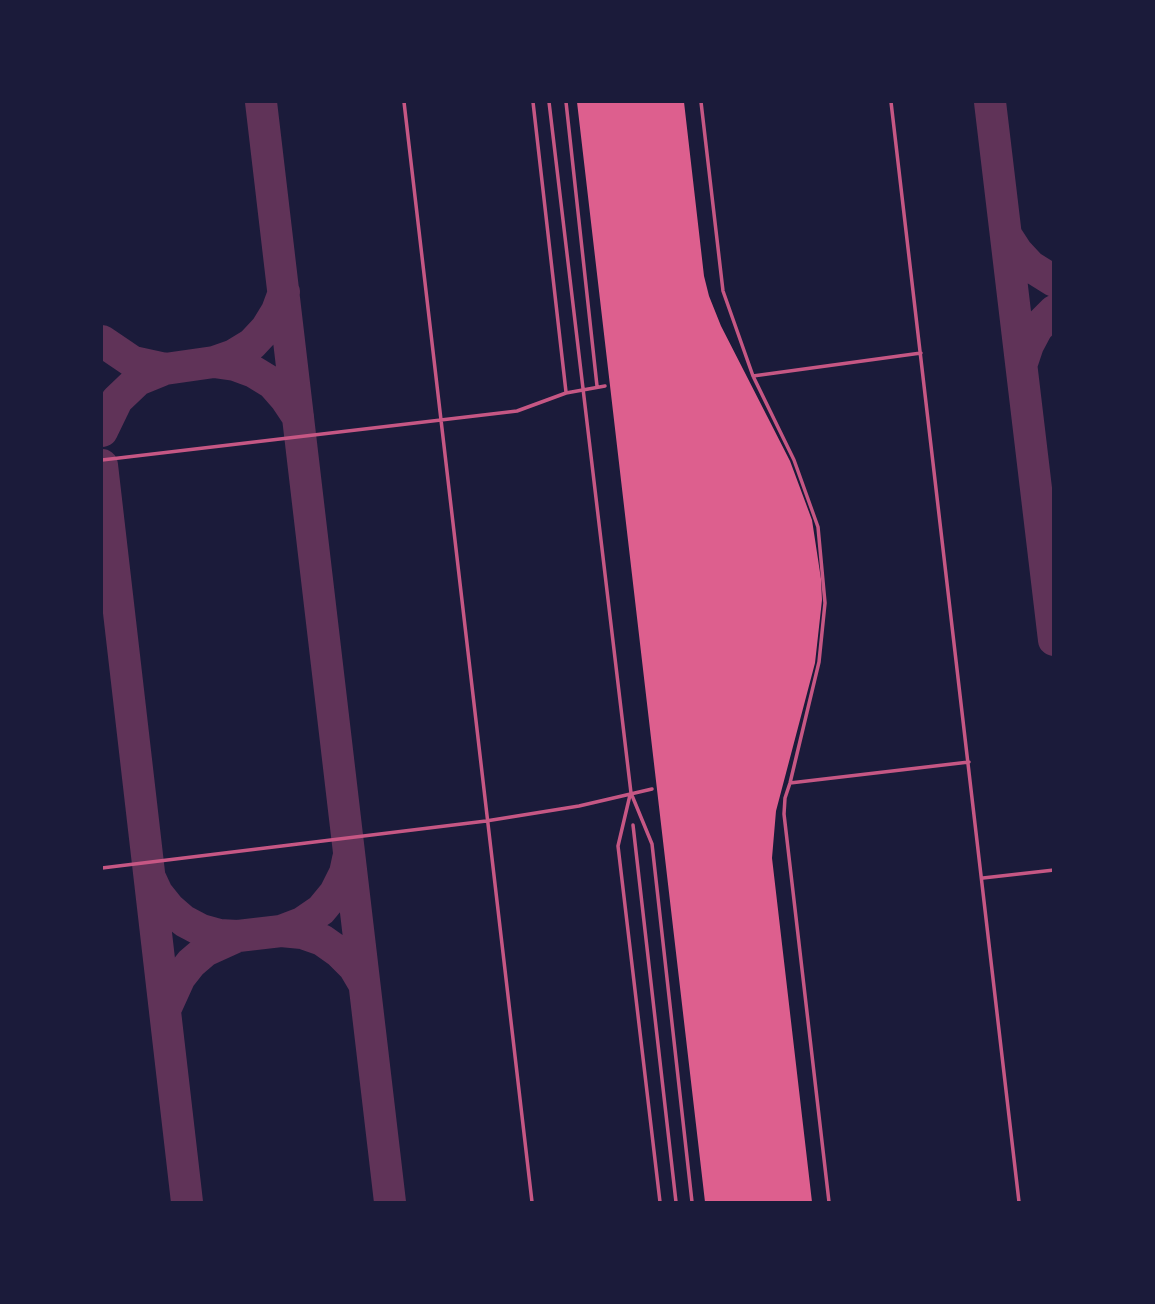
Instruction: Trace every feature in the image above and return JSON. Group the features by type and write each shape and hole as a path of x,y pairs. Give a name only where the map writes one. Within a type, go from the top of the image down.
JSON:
{"lane":[{"path":"404,102 532,1202"},
{"path":"533,102 566,393"},
{"path":"549,102 631,793 652,844 692,1202"},
{"path":"566,102 597,386"},
{"path":"701,102 723,291 753,376 794,460 818,527 825,603 819,662 785,798 784,814 829,1202"},
{"path":"891,102 1019,1202"},
{"path":"753,376 921,353"},
{"path":"102,460 517,411 566,393 605,386"},
{"path":"790,783 969,762"},
{"path":"102,868 486,821 579,806 652,789"},
{"path":"631,793 618,846 660,1202"},
{"path":"633,825 676,1202"},
{"path":"983,878 1054,870"}],"building":[{"path":"577,102 684,102 704,276 709,296 721,326 790,461 812,520 822,600 815,663 776,811 772,858 812,1202 705,1202"}],"taxiway":[{"path":"261,102 390,1202"},
{"path":"990,102 1054,640"},
{"path":"1006,235 1030,266 1054,281"},
{"path":"102,431 117,400 138,380 165,369 214,362 234,355 252,344 266,329 284,292"},
{"path":"1022,363 1037,328 1054,311"},
{"path":"102,341 133,362 165,369"},
{"path":"214,362 235,365 272,383 298,417"},
{"path":"102,465 187,1202"},
{"path":"165,1010 180,977 205,951 238,936 281,931 302,923 321,910 335,893 345,873 348,859"},
{"path":"151,880 169,908 184,921 201,930 238,936"},
{"path":"281,931 302,933 322,940 354,967 364,984"}]}
